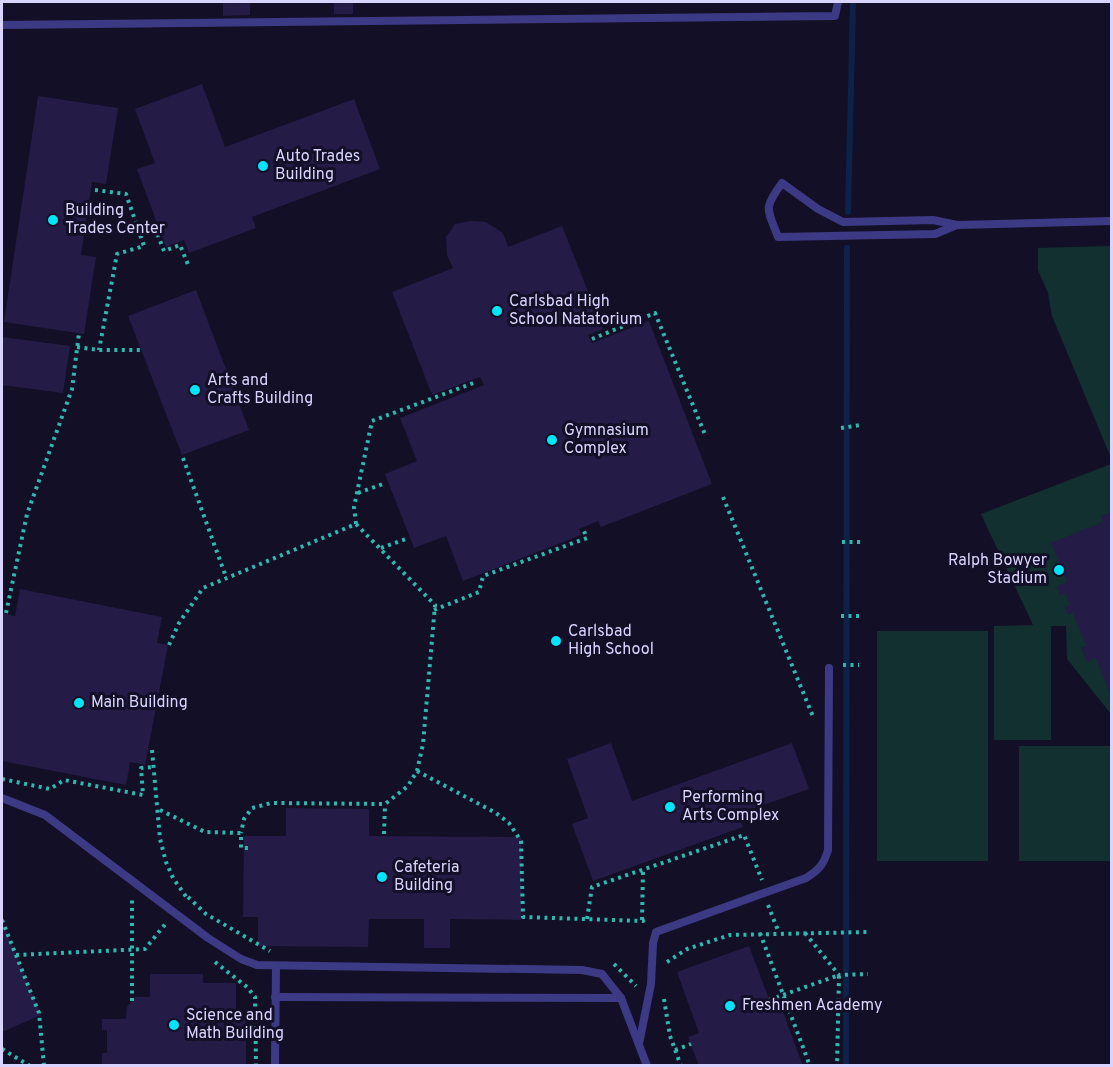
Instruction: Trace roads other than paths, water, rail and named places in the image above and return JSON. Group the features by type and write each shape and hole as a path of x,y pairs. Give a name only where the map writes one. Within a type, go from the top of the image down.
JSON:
{"lane":[{"path":"2,26 835,16 838,2"},
{"path":"957,225 935,234 778,237 767,208 769,200 782,183 818,209 843,222 933,220 957,225 1112,221"},
{"path":"639,1044 651,984 653,943 656,932 807,878 818,871 824,863 828,850 829,668"},
{"path":"2,798 45,815 208,938 241,959 257,965 582,970 602,974 621,998 647,1065"},
{"path":"274,1065 276,966"},
{"path":"275,997 621,998"}],"waterway":[{"path":"848,212 853,2"},
{"path":"846,1066 847,248"}],"place":[{"name":"Auto Trades Building","path":"263,166"},
{"name":"Building Trades Center","path":"53,220"},
{"name":"Carlsbad High School Natatorium","path":"497,311"},
{"name":"Arts and Crafts Building","path":"195,390"},
{"name":"Gymnasium Complex","path":"552,440"},
{"name":"Ralph Bowyer Stadium","path":"1059,570"},
{"name":"Carlsbad High School","path":"556,641"},
{"name":"Main Building","path":"79,703"},
{"name":"Performing Arts Complex","path":"670,807"},
{"name":"Cafeteria Building","path":"382,877"},
{"name":"Freshmen Academy","path":"730,1006"},
{"name":"Science and Math Building","path":"174,1025"}]}
